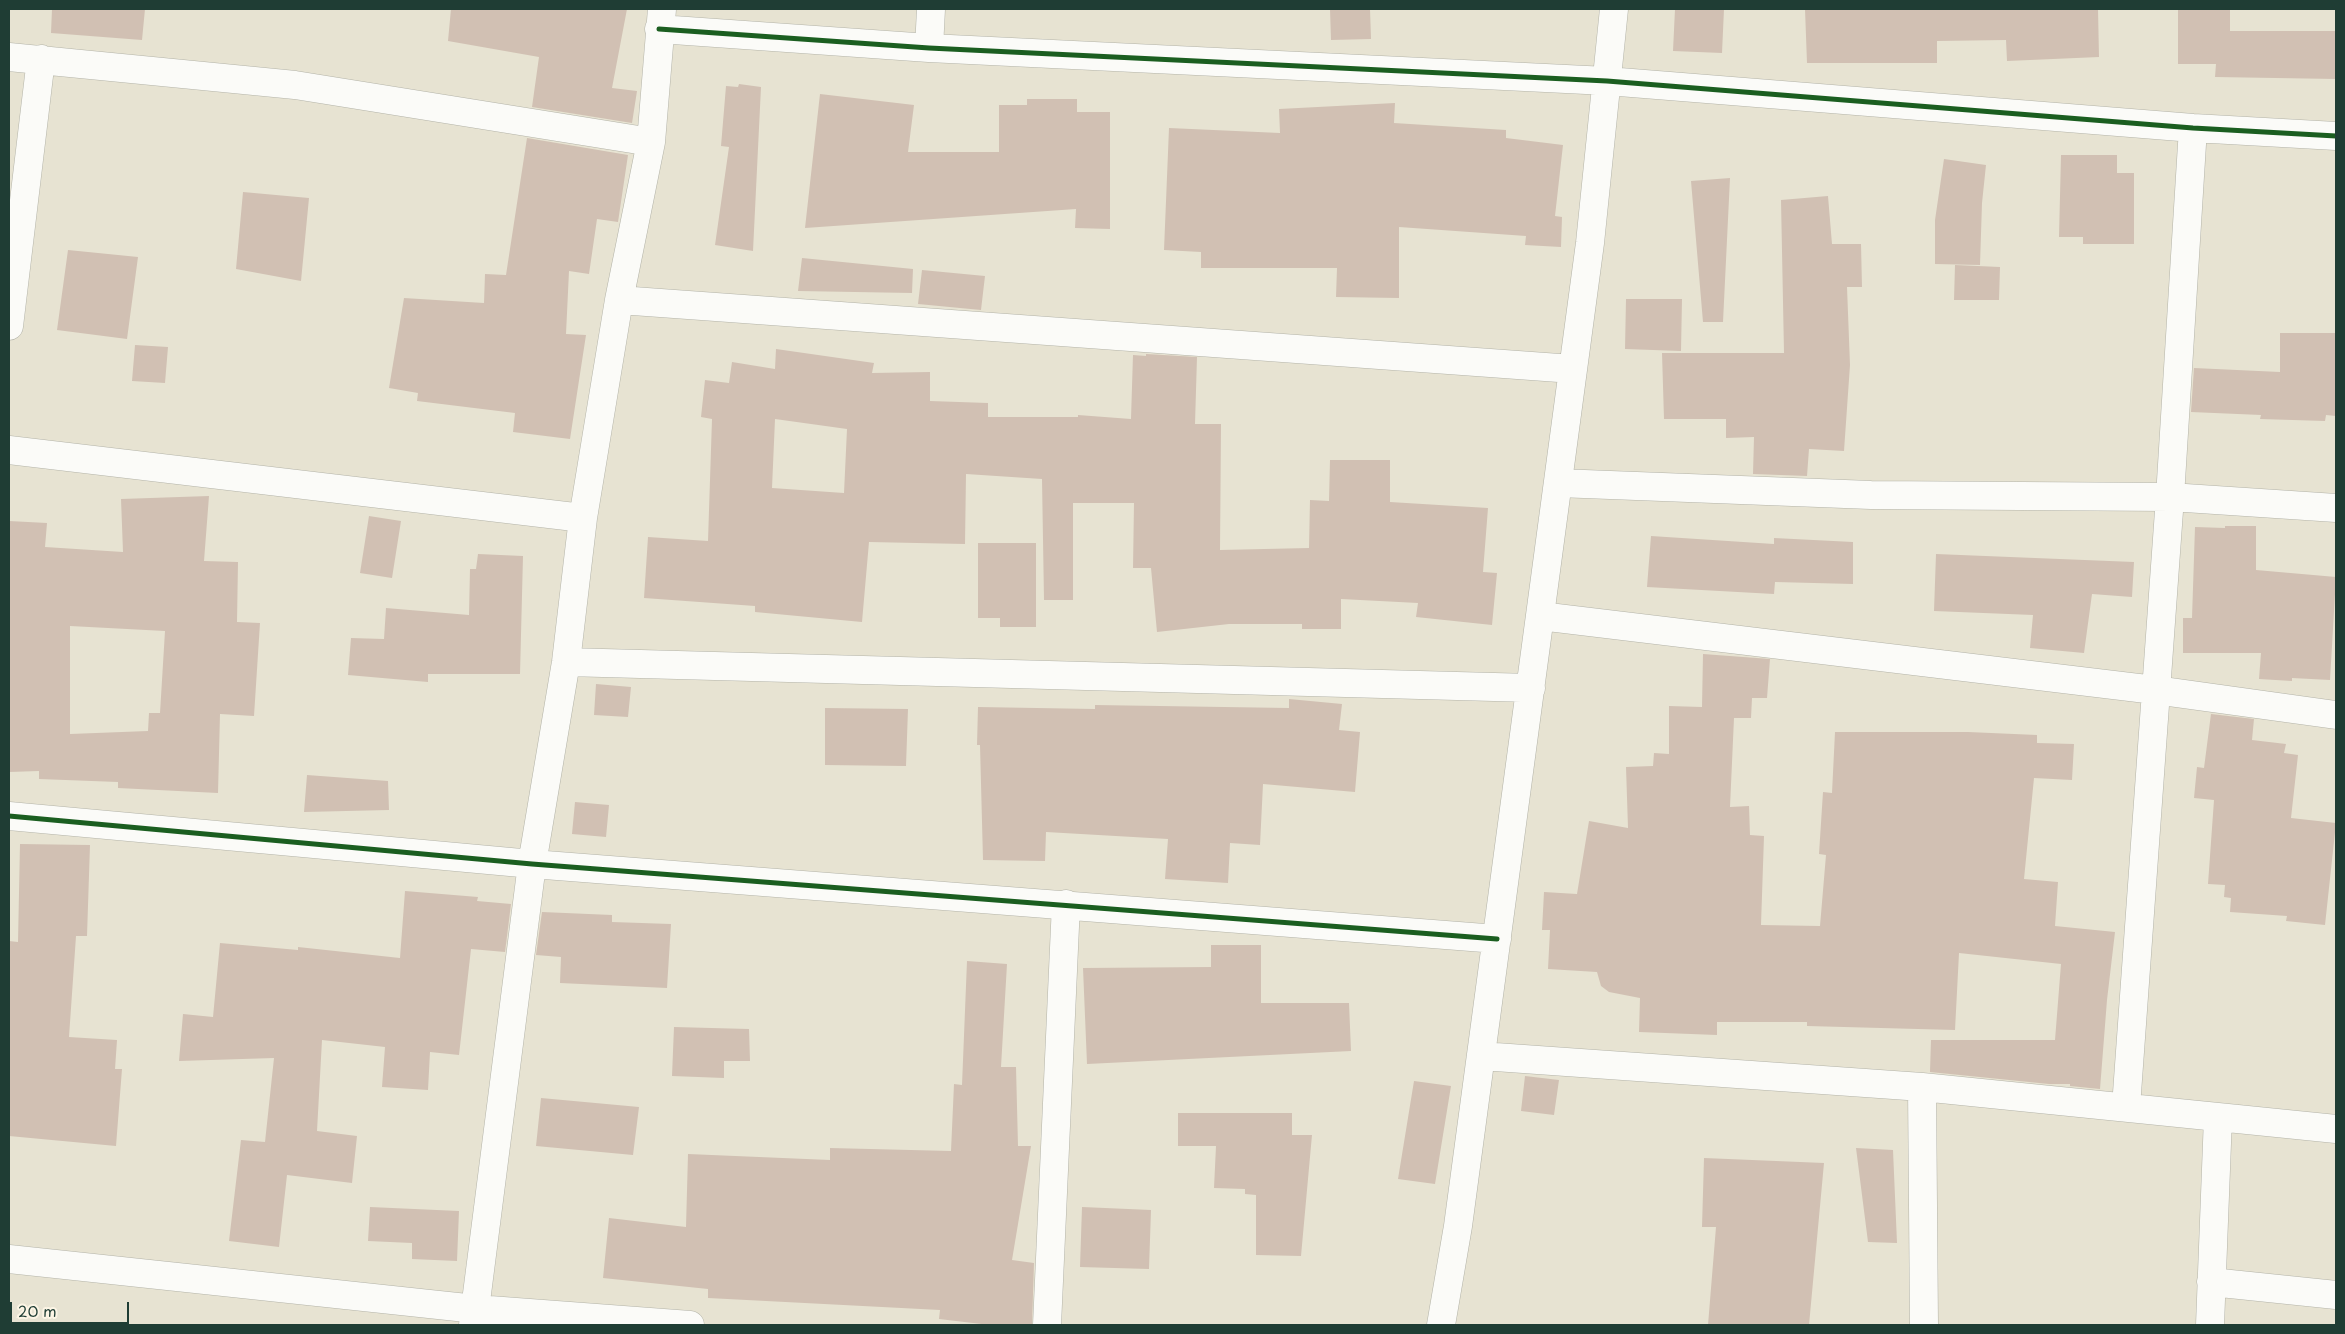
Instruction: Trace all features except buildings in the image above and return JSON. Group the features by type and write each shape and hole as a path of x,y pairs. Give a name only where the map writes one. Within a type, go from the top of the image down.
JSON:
{"street":[{"path":"929,48 931,9"},
{"path":"1442,1325 1458,1226 1590,243 1614,9"},
{"path":"475,1317 497,1125 532,864 566,662 583,518 619,300 651,142 661,19 929,48 1607,82 2193,128 2336,136"},
{"path":"9,57 295,85 651,142"},
{"path":"9,326 41,59"},
{"path":"2126,1107 2154,690 2170,497 2193,128"},
{"path":"619,300 1573,369"},
{"path":"9,450 583,518"},
{"path":"1558,483 1871,495 2170,497 2336,508"},
{"path":"1540,616 2154,690 2336,715"},
{"path":"566,662 1530,688"},
{"path":"9,816 532,864 1497,939"},
{"path":"1047,1325 1066,904"},
{"path":"1481,1056 1922,1088 2336,1129"},
{"path":"1922,1088 1924,1325"},
{"path":"2210,1325 2218,1116"},
{"path":"9,1259 475,1317 690,1325"},
{"path":"2211,1282 2336,1295"}],"cycle path":[{"path":"659,29 929,48 1607,81 2193,128 2336,136"},
{"path":"9,816 532,864 1497,939"}]}
